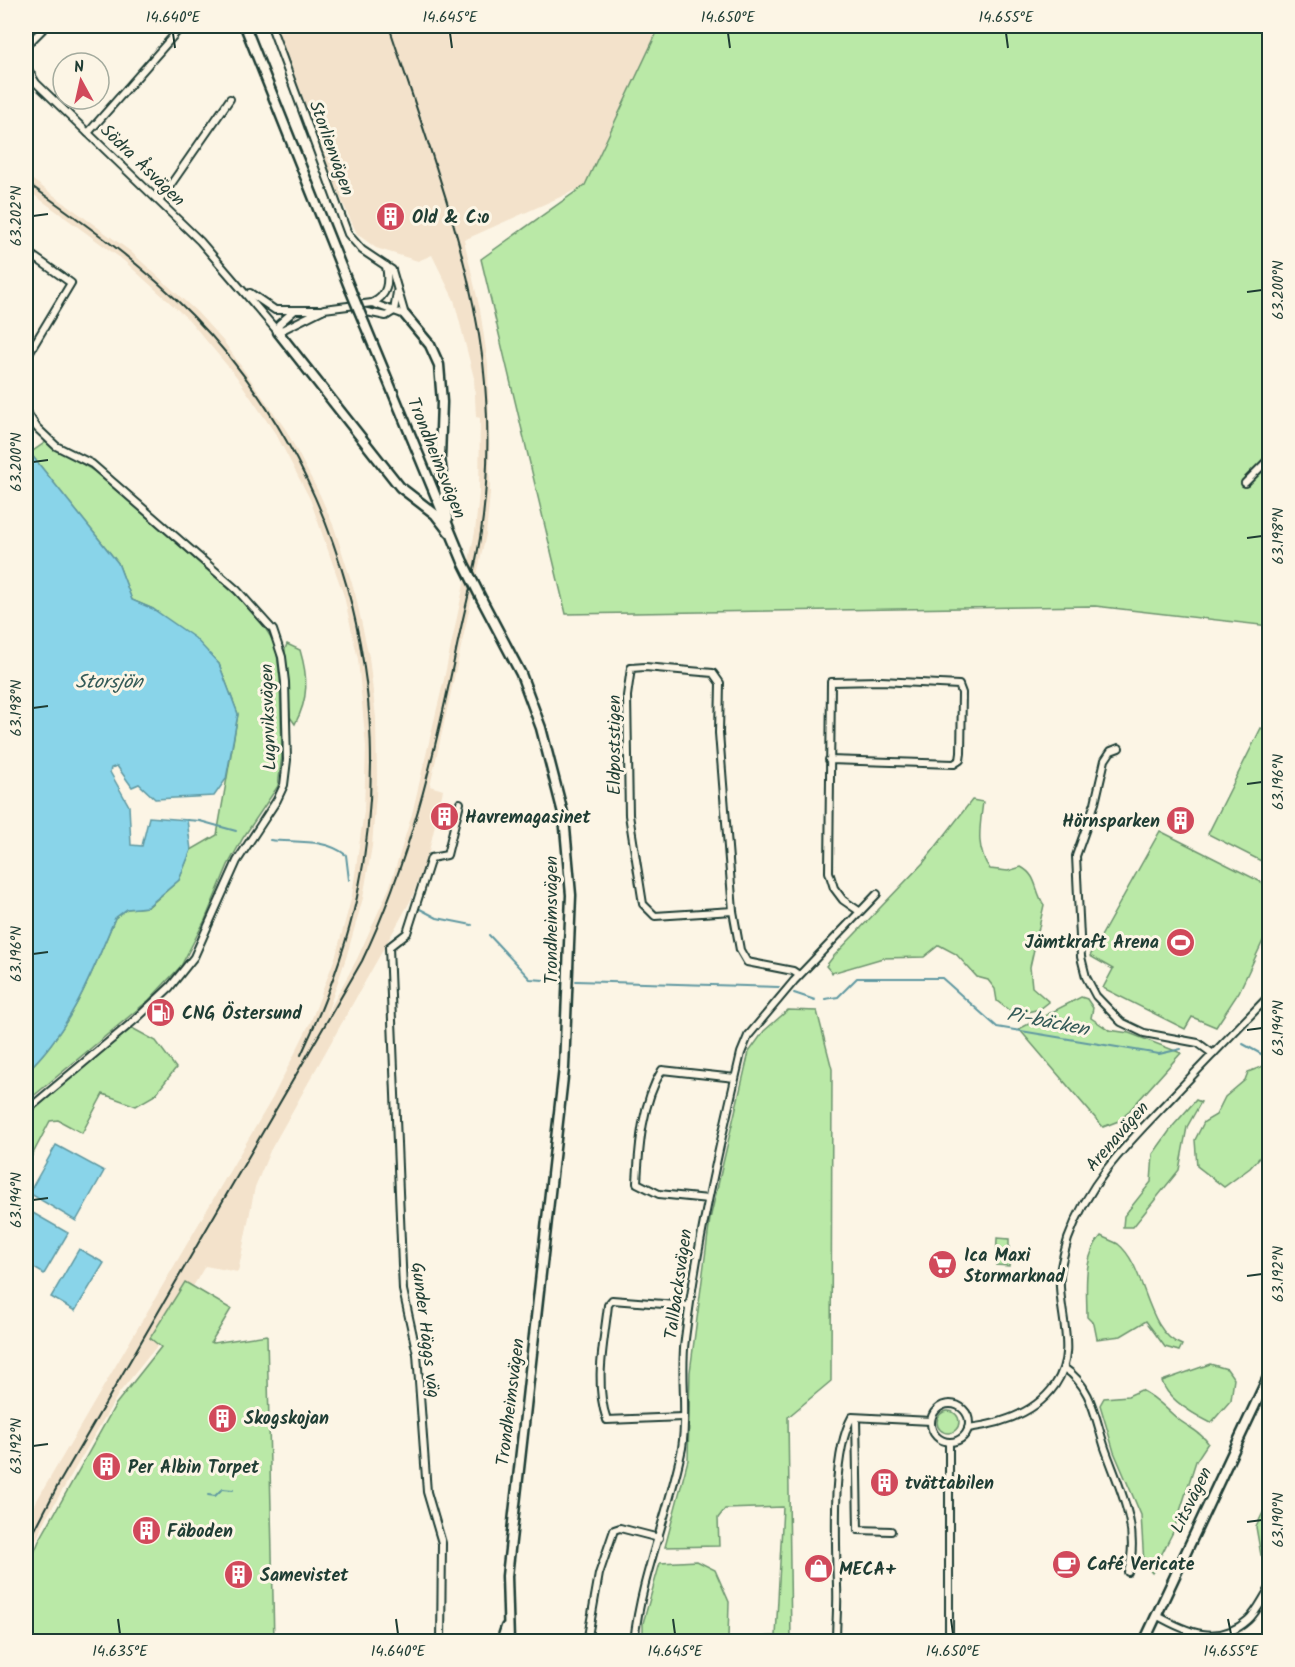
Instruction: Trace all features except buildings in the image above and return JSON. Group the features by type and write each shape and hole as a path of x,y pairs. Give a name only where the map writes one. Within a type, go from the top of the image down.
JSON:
{"main road":[{"name":"Trondheimsvägen","path":"245,26 451,536 516,664 541,728 564,817 571,895 564,1068 507,1576 509,1641"},
{"path":"405,315 430,345 439,365 442,402 441,476 451,536"},
{"path":"278,332 400,487 435,514 451,536"},
{"name":"Litsvägen","path":"1143,1641 1269,1372"},
{"name":"Trondheimsvägen","path":"501,1641 507,1624"}],"street":[{"path":"26,46 46,26"},
{"path":"87,133 182,26"},
{"name":"Storlienvägen","path":"271,26 348,234 362,250 385,265 396,279 405,315"},
{"name":"Södra Åsvägen","path":"26,66 36,82 160,200 240,286 278,332"},
{"path":"160,200 230,99"},
{"path":"26,251 71,283 26,358"},
{"path":"341,308 372,303 382,298 387,282 385,265"},
{"name":"Södra Åsvägen","path":"240,286 275,310 341,308"},
{"path":"341,308 364,310 379,316 386,316 394,311 398,288"},
{"path":"372,303 405,315"},
{"path":"278,332 324,309"},
{"path":"278,332 279,324 294,311"},
{"name":"Lugnviksvägen","path":"26,411 37,428 56,446 92,464 237,590 273,630 282,657 285,682 287,760 284,785 277,800 237,861 209,928 194,957 170,987 136,1019 26,1111"},
{"path":"1245,483 1269,458"},
{"name":"Eldpoststigen","path":"733,911 655,916 643,904 629,815 627,696 631,668 645,667 713,673 720,683 719,733 733,911 740,950 747,962 796,973"},
{"path":"829,760 954,764 960,760 961,753 962,693 958,685 881,681 831,682 829,760 829,872 834,888 843,900 859,911"},
{"path":"1119,748 1112,751 1106,760 1095,803 1076,856 1081,957 1086,976 1096,996 1121,1022 1144,1033 1198,1042 1213,1054"},
{"name":"Gunder Häggs väg","path":"441,1641 442,1543 427,1492 417,1354 402,1280 389,947 407,933 431,858 447,855 460,803"},
{"name":"Tallbacksvägen","path":"634,1641 642,1595 659,1538 682,1444 682,1367 689,1306 708,1199 735,1078 748,1036 796,973 877,894"},
{"name":"Arenavägen","path":"949,1442 961,1438 968,1428 1002,1422 1027,1412 1043,1400 1055,1385 1064,1368 1068,1341 1060,1275 1068,1240 1083,1204 1116,1155 1269,995"},
{"path":"708,1199 659,1194 637,1183 638,1147 653,1086 662,1070 735,1078"},
{"path":"683,1417 607,1420 602,1404 600,1370 608,1305 612,1300 689,1306"},
{"path":"1064,1368 1078,1378 1090,1399 1105,1448 1122,1489 1132,1546 1128,1572"},
{"path":"950,1641 949,1442 934,1434 931,1421 935,1410 949,1404 962,1409 969,1421 968,1428"},
{"path":"836,1641 841,1448 845,1430 852,1417 931,1421"},
{"path":"860,1418 858,1530 891,1531"},
{"path":"587,1641 599,1574 614,1530 620,1528 659,1538"},
{"path":"1156,1615 1202,1636 1219,1635 1236,1629 1250,1619 1267,1598 1269,1588"}],"shaded area":[{"path":"276,26 660,26 585,186 464,240 480,310 488,364 490,493 486,534 430,786 443,790 429,851 412,898 270,1151 255,1187 238,1272 205,1266 161,1341 119,1393 48,1515 26,1561 26,1523 33,1507 273,1097 311,1021 336,955 352,896 364,811 366,747 358,659 344,596 310,499 277,436 236,376 189,320 123,260 26,189 26,175 130,251 197,312 224,342 286,430 334,527 355,593 369,657 376,718 377,781 372,846 363,898 326,1016 357,959 390,886 412,814 475,532 479,493 480,418 476,417 474,378 454,300 432,255 418,261 376,248 357,234 336,188"}],"green space":[{"path":"660,26 1269,26 1269,626 1095,606 566,614 481,259 585,185"},
{"path":"46,442 94,471 254,611 276,645 280,680 282,755 278,786 228,865 205,920 181,966 149,1000 31,1098 26,1098 26,1072 42,1056 67,1020 88,980 115,918 127,909 148,907 179,880 191,850 217,835 238,714 219,664 153,609 132,600 118,563 30,453"},
{"path":"287,644 300,650 306,678 303,705 295,724 290,717 285,649"},
{"path":"1261,728 1269,732 1269,865 1208,834"},
{"path":"972,800 983,802 980,845 990,869 1008,871 1021,867 1033,879 1044,905 1030,967 1032,987 1049,1002 1040,1009 1015,1015 997,1001 995,989 988,980 977,977 956,954 939,945 924,957 883,958 832,973 826,966 833,957 924,862"},
{"name":"Jämtkraft Arena","path":"1160,831 1269,886 1269,928 1239,992 1216,1027 1192,1017 1185,1029 1103,988 1113,969 1090,956"},
{"path":"1081,997 1087,999 1093,1008 1091,1018 1109,1030 1129,1033 1181,1053 1121,1120 1103,1127 1019,1029"},
{"path":"788,1010 817,1011 832,1069 831,1381 788,1417 791,1641 643,1641 643,1623 660,1563 697,1561 715,1570 729,1602 728,1639 776,1636 783,1507 725,1509 718,1518 719,1546 665,1547 688,1460 690,1372 710,1219 749,1052 764,1031"},
{"path":"132,1028 156,1041 176,1068 155,1095 136,1106 103,1094 82,1133 58,1120 50,1121 26,1167 26,1119 43,1100"},
{"path":"1269,1043 1269,1147 1250,1168 1224,1187 1197,1166 1195,1140 1204,1122 1216,1115 1225,1097 1245,1080 1248,1072 1266,1065 1263,1046"},
{"path":"1196,1100 1201,1102 1187,1127 1179,1170 1133,1227 1123,1227 1124,1216 1151,1182 1153,1154"},
{"path":"1101,1236 1118,1244 1128,1254 1160,1327 1170,1338 1182,1345 1179,1351 1165,1347 1146,1321 1121,1336 1097,1339 1094,1324 1087,1317 1086,1285 1091,1254"},
{"path":"997,1238 1009,1239 1009,1266 996,1265"},
{"path":"185,1282 231,1309 211,1342 267,1335 274,1641 26,1642 26,1572 39,1541 116,1404 161,1347 150,1338"},
{"path":"1210,1364 1227,1369 1234,1379 1231,1400 1211,1423 1175,1401 1162,1381"},
{"path":"1141,1390 1161,1403 1208,1443 1196,1461 1174,1530 1152,1573 1144,1564 1141,1515 1114,1452 1100,1405 1104,1398 1128,1396"},
{"path":"948,1411 956,1414 959,1422 956,1430 948,1433 940,1430 937,1422 940,1414"},
{"path":"1269,1500 1269,1562 1261,1555 1256,1527"}],"water":[{"name":"Storsjön","path":"26,448 118,563 132,600 153,609 195,638 219,664 238,714 226,779 214,796 155,799 139,784 132,787 117,766 111,768 110,772 129,806 131,845 142,846 149,817 187,820 191,850 179,880 147,907 127,909 115,918 88,980 67,1020 42,1056 26,1072"},
{"path":"56,1145 104,1171 76,1221 29,1193"},
{"path":"26,1209 68,1233 44,1274 26,1263"},
{"path":"79,1249 104,1263 75,1311 51,1297"}],"waterway":[{"name":"Pi-bäcken","path":"187,820 200,821 236,831"},
{"name":"Pi-bäcken","path":"270,840 310,842 338,850 346,855 349,880"},
{"name":"Pi-bäcken","path":"418,908 437,918 472,925"},
{"name":"Pi-bäcken","path":"489,935 530,979 544,980"},
{"name":"Pi-bäcken","path":"825,999 838,997 857,978 942,978 997,1027 1159,1054 1181,1049"},
{"name":"Pi-bäcken","path":"576,981 779,987"},
{"name":"Pi-bäcken","path":"794,993 815,1000"},
{"name":"Pi-bäcken","path":"1243,1044 1263,1055"},
{"path":"223,1489 233,1490"},
{"path":"208,1495 215,1496 221,1490"}],"railway":[{"path":"26,1547 58,1485 362,961 379,924 407,848 439,730 473,577 484,511 487,469 485,383 476,319 456,234 431,150 389,26"},
{"path":"26,182 153,278 192,315 243,375 286,441 321,511 346,585 363,662 371,740 369,819 357,897 347,938 326,997 301,1055"}],"place":[{"name":"Old & C:o","path":"391,217"},
{"name":"Havremagasinet","path":"444,817"},
{"name":"Hörnsparken","path":"1181,821"},
{"name":"Jämtkraft Arena","path":"1180,942"},
{"name":"CNG Östersund","path":"161,1013"},
{"name":"Ica Maxi Stormarknad","path":"943,1265"},
{"name":"Skogskojan","path":"223,1418"},
{"name":"Per Albin Torpet","path":"107,1467"},
{"name":"tvättabilen","path":"884,1483"},
{"name":"Fäboden","path":"146,1531"},
{"name":"Café Vericate","path":"1066,1564"},
{"name":"MECA+","path":"818,1569"},
{"name":"Samevistet","path":"239,1575"}]}
